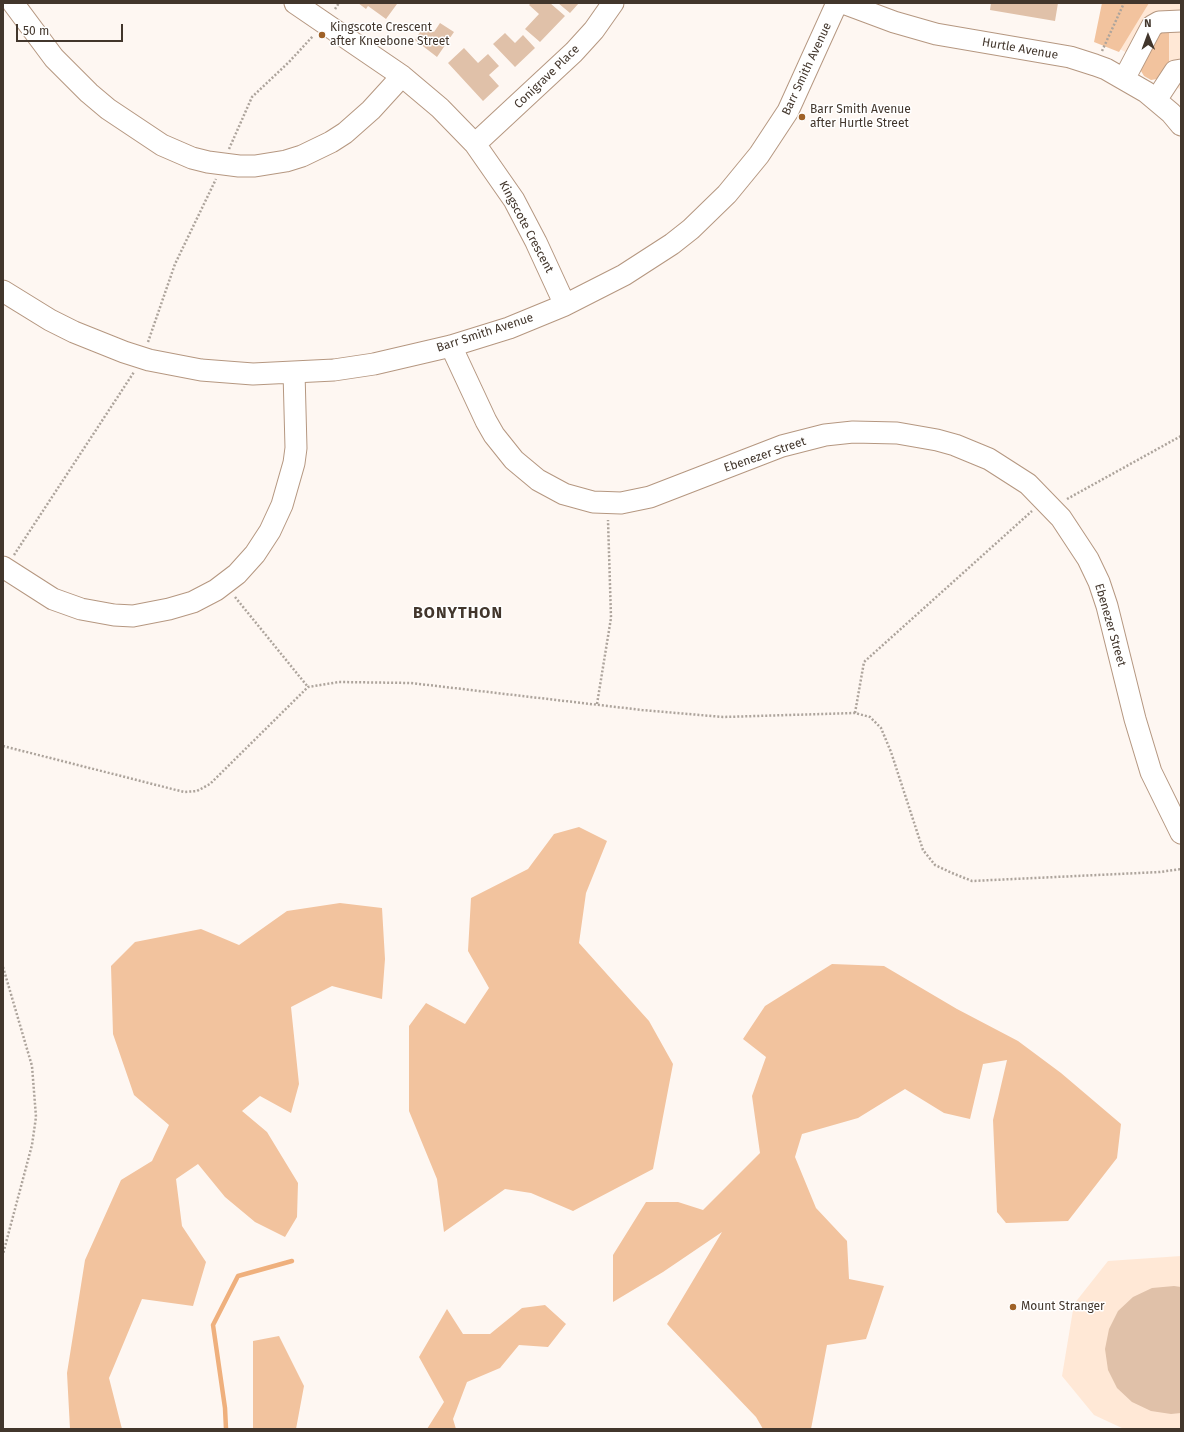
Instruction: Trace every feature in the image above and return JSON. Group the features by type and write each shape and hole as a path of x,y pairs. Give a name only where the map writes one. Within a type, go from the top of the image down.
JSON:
{"street":[{"path":"13,3 54,58 89,93 108,109 162,145 192,158 222,164 255,166 286,161 302,156 331,142 345,133 371,110 402,76"},
{"name":"Kingscote Crescent","path":"295,3 402,76 440,108 475,144 514,200 536,242 565,305"},
{"name":"Conigrave Place","path":"475,144 574,52 594,30 612,3"},
{"name":"Barr Smith Avenue","path":"3,291 50,320 74,332 142,358 201,370 253,374 294,372 374,364 452,346 509,328 565,305 624,275 672,244 691,229 727,194 759,155 788,111 837,3"},
{"name":"Hurtle Avenue","path":"843,3 894,22 936,34 1070,57 1095,65 1124,79 1156,100 1171,113 1181,125"},
{"path":"1124,79 1152,26 1159,22 1181,21"},
{"path":"1156,100 1175,71 1181,70"},
{"name":"Ebenezer Street","path":"452,346 486,421 494,435 514,460 538,480 564,494 592,502 621,503 650,497 782,446 825,435 854,432 897,433 937,440 955,445 989,460 1028,484 1045,500 1075,538 1099,582 1107,606 1135,720 1151,772 1181,833"},
{"path":"7,564 54,599 81,609 114,615 133,616 170,609 193,602 224,584 255,554 270,531 282,505 294,463 296,448 294,372"}],"path":[{"path":"7,564 137,368 142,358 175,264 250,100 289,62 324,23 339,3"},
{"path":"1095,65 1124,3"},
{"path":"1066,500 1181,436"},
{"path":"855,713 864,662 1045,500"},
{"path":"597,704 611,618 608,502"},
{"path":"224,584 308,686"},
{"path":"3,746 184,792 197,791 210,784 308,686 339,682 411,683 642,710 723,717 855,713 870,718 882,728 923,850 935,865 952,874 972,881 1160,872 1181,869"},
{"path":"3,966 32,1066 36,1117 32,1145 3,1254"}],"shaded area":[{"path":"1102,3 1149,3 1119,52 1094,42"},
{"path":"1142,3 1181,3 1181,90 1149,65 1118,48"},
{"path":"1169,25 1169,69 1163,78 1151,80 1144,76 1138,66 1156,30"},
{"path":"579,827 607,841 586,893 579,943 649,1021 673,1064 653,1169 573,1211 531,1193 505,1189 444,1232 437,1179 409,1111 409,1026 426,1003 465,1024 489,988 468,951 471,898 528,869 554,834"},
{"path":"340,903 382,908 385,959 382,999 332,986 291,1007 299,1084 291,1113 260,1096 242,1111 267,1132 298,1183 297,1217 285,1237 255,1222 225,1197 198,1164 176,1179 182,1226 206,1262 193,1306 142,1299 109,1378 122,1429 70,1429 67,1373 85,1260 121,1180 152,1161 169,1125 134,1095 113,1034 111,966 135,942 201,929 239,945 287,911"},
{"path":"832,964 884,966 957,1009 1018,1041 1061,1073 1121,1124 1117,1158 1068,1221 1006,1223 997,1212 993,1120 1007,1060 983,1064 970,1119 944,1113 905,1089 858,1118 802,1134 795,1157 816,1208 847,1241 849,1279 884,1286 866,1339 827,1345 811,1429 763,1429 756,1417 667,1324 722,1232 663,1272 613,1302 613,1255 646,1202 678,1202 703,1210 760,1153 752,1096 766,1057 743,1039 765,1006"},
{"path":"1181,1256 1181,1429 1124,1429 1094,1415 1062,1376 1074,1304 1108,1261"},
{"path":"545,1305 566,1324 548,1347 519,1345 500,1368 467,1382 453,1419 456,1429 427,1429 444,1402 419,1357 447,1309 463,1334 490,1334 522,1308"},
{"path":"279,1336 304,1386 296,1429 253,1429 253,1341"}],"building":[{"path":"358,3 397,4 386,19 368,6 366,9"},
{"path":"531,3 550,3 565,16 540,42 525,29 539,14 529,5"},
{"path":"558,3 579,3 570,13"},
{"path":"991,3 1058,3 1055,21 990,10"},
{"path":"440,23 454,32 437,57 415,40 424,26 434,32"},
{"path":"505,33 515,43 523,35 535,48 515,67 493,44"},
{"path":"464,48 478,63 488,54 499,66 489,75 499,86 483,101 448,63"},
{"path":"1174,1286 1181,1287 1181,1413 1171,1414 1151,1411 1132,1402 1117,1388 1108,1370 1105,1349 1109,1329 1118,1311 1133,1297 1152,1288"}],"waterway":[{"path":"226,1429 225,1408 213,1325 238,1276 292,1261"}],"place":[{"name":"Kingscote Crescent after Kneebone Street","path":"322,35"},
{"name":"Barr Smith Avenue after Hurtle Street","path":"802,117"},
{"name":"Mount Stranger","path":"1013,1307"}],"district":[{"name":"BONYTHON","path":"458,614"}]}
